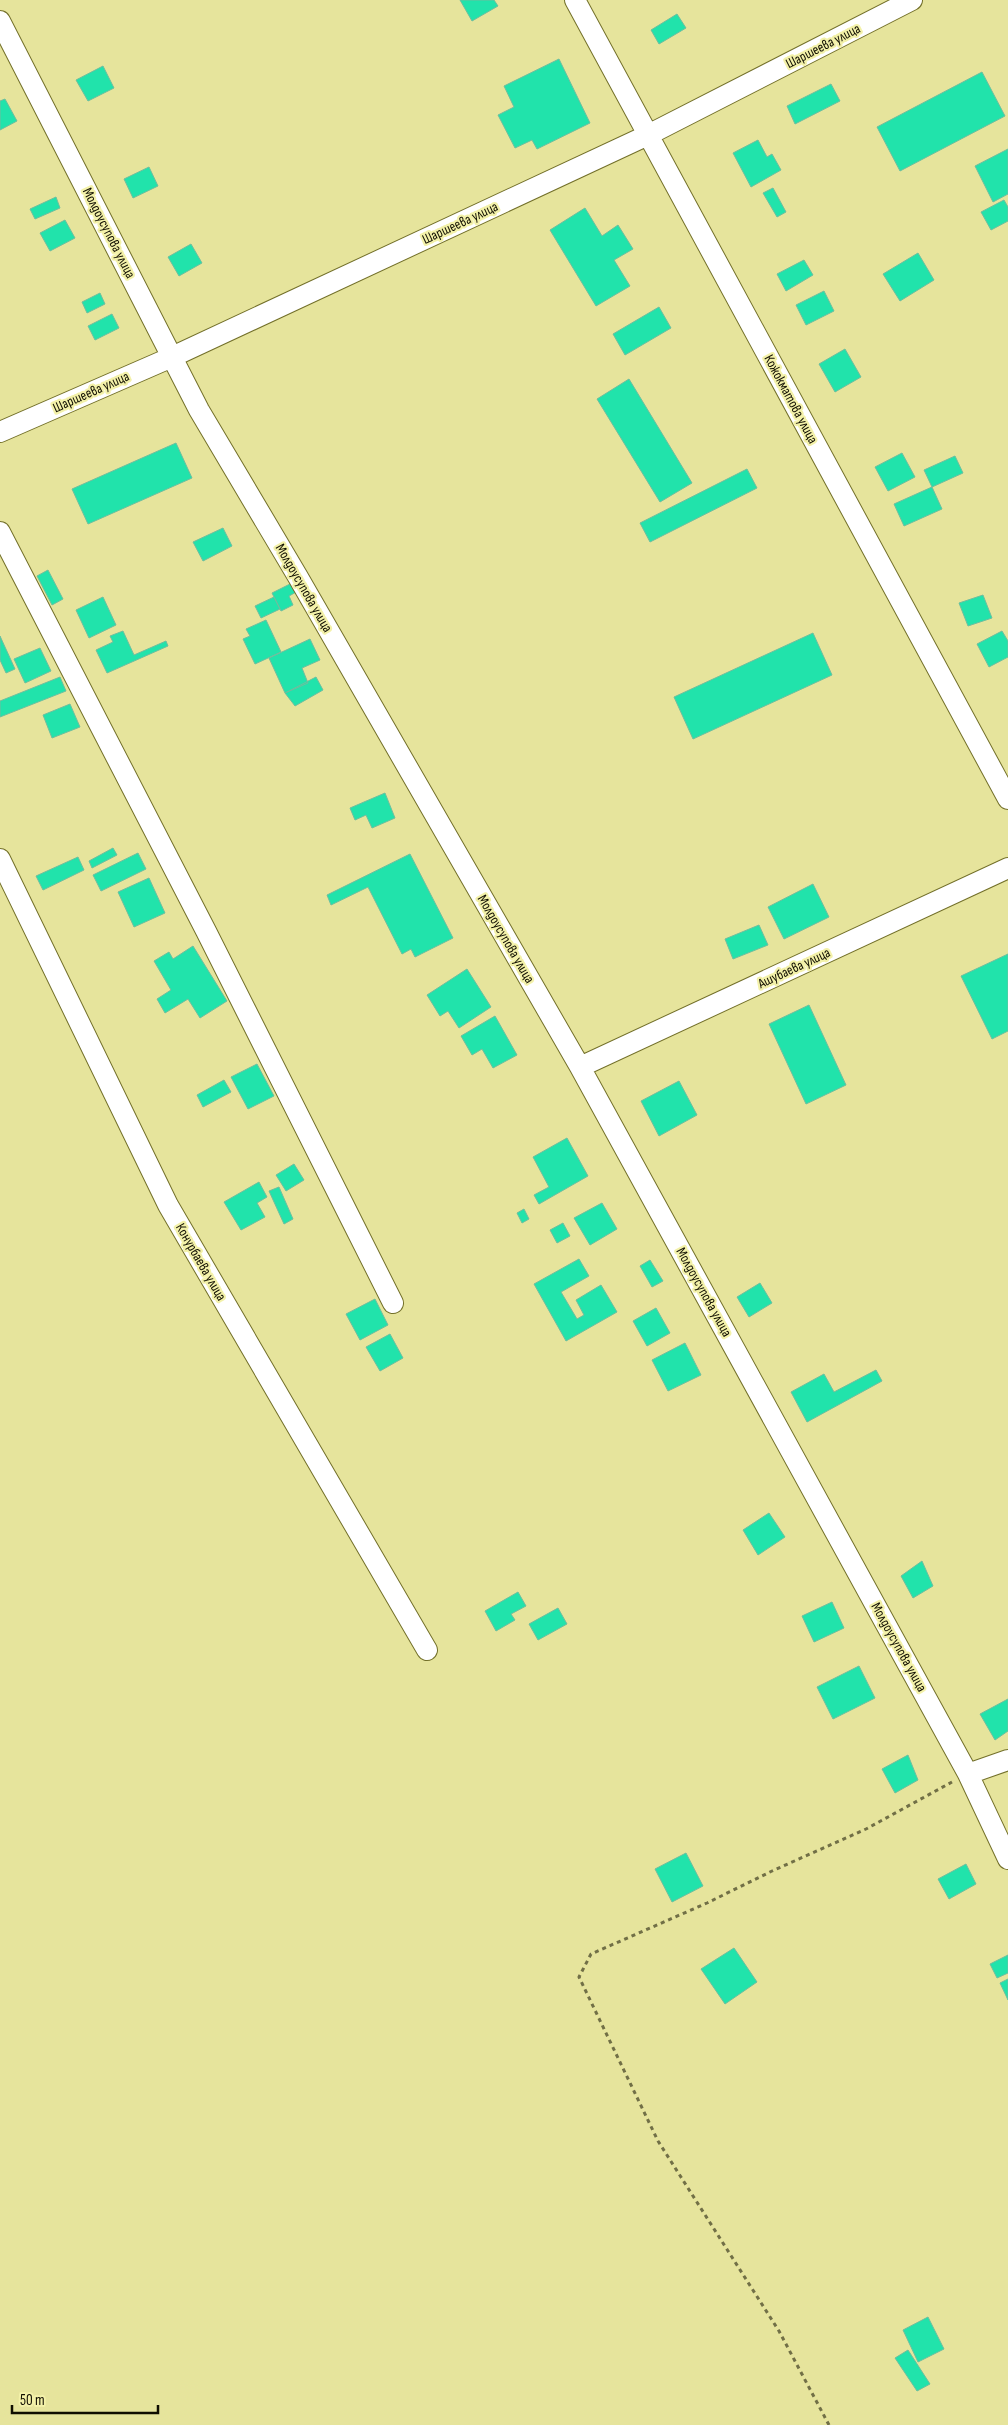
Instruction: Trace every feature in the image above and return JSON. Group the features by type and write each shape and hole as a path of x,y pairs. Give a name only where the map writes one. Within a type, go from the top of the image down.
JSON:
{"street":[{"name":"Кожокматова улица","path":"575,0 1008,799"},
{"name":"Шаршеева улица","path":"0,432 172,357 648,136 912,0"},
{"name":"Молдоусупова улица","path":"0,21 199,410 298,576 580,1067 968,1774 1008,1859"},
{"path":"0,532 206,931 393,1303"},
{"name":"Конурбаева улица","path":"0,860 168,1205 427,1650"},
{"name":"Ашубаева улица","path":"580,1067 1008,868"},
{"path":"968,1774 1008,1760"}],"path":[{"path":"829,2425 779,2331 658,2141 579,1977 592,1954 866,1829 968,1774"}],"building":[{"path":"460,0 494,0 498,6 472,21"},
{"path":"677,14 686,28 659,44 651,30"},
{"path":"559,59 590,123 537,149 532,140 515,148 498,115 514,107 504,86"},
{"path":"103,66 114,88 88,101 76,80"},
{"path":"982,72 1005,116 900,171 877,127"},
{"path":"831,84 840,101 795,124 787,106"},
{"path":"5,99 17,121 0,130 0,101"},
{"path":"758,140 767,157 772,154 781,170 751,187 733,153"},
{"path":"1008,149 1008,194 993,202 975,166"},
{"path":"149,167 158,186 133,198 124,179"},
{"path":"773,188 786,212 777,217 763,193"},
{"path":"56,197 60,208 35,219 30,209"},
{"path":"1004,200 1008,207 1008,221 991,230 981,212"},
{"path":"585,208 602,236 618,225 633,249 614,260 630,286 596,306 550,230"},
{"path":"65,220 75,238 50,251 40,233"},
{"path":"191,244 202,263 179,276 168,257"},
{"path":"918,253 934,280 900,301 883,274"},
{"path":"804,260 813,275 786,291 777,274"},
{"path":"824,291 834,311 806,325 796,305"},
{"path":"100,293 105,304 87,313 82,302"},
{"path":"659,307 671,328 625,355 613,334"},
{"path":"112,314 119,328 95,340 88,326"},
{"path":"845,349 861,377 835,392 819,364"},
{"path":"629,379 692,483 660,502 597,399"},
{"path":"176,443 192,478 88,524 72,489"},
{"path":"902,453 915,477 888,491 875,467"},
{"path":"955,456 963,473 932,487 924,470"},
{"path":"747,469 757,488 650,542 640,523"},
{"path":"932,487 942,509 904,526 894,504"},
{"path":"223,528 232,546 203,561 193,542"},
{"path":"48,570 63,599 52,605 37,576"},
{"path":"294,582 298,591 289,596 293,605 281,611 272,593"},
{"path":"983,595 992,618 968,626 959,603"},
{"path":"103,597 116,625 89,638 76,610"},
{"path":"274,597 280,609 261,618 255,606"},
{"path":"266,620 281,652 255,664 243,639 250,636 246,629"},
{"path":"123,631 134,655 166,641 168,646 107,673 96,650 113,642 110,636"},
{"path":"1002,631 1008,641 1008,657 989,667 977,644"},
{"path":"813,633 832,675 693,739 674,697"},
{"path":"0,636 15,669 6,673 0,660"},
{"path":"310,639 320,660 302,668 308,683 285,693 269,658"},
{"path":"40,648 51,671 25,683 14,659"},
{"path":"60,677 66,691 0,717 0,701"},
{"path":"316,677 323,690 295,706 285,693"},
{"path":"70,704 80,727 52,738 43,715"},
{"path":"385,793 395,818 372,828 366,815 355,820 350,808"},
{"path":"113,848 117,855 92,868 89,861"},
{"path":"138,853 146,869 101,891 93,875"},
{"path":"410,854 453,938 415,957 411,949 402,954 368,887 331,905 327,895"},
{"path":"78,857 84,870 43,890 36,876"},
{"path":"149,878 165,913 134,927 118,892"},
{"path":"813,884 829,917 784,939 768,907"},
{"path":"759,925 768,945 733,959 725,939"},
{"path":"193,946 227,1001 200,1018 188,999 165,1013 157,999 171,990 154,961 169,952 173,959"},
{"path":"1008,954 1008,1031 992,1039 961,976"},
{"path":"467,969 491,1007 459,1028 448,1011 440,1016 427,995"},
{"path":"809,1005 846,1085 806,1104 769,1024"},
{"path":"495,1016 517,1055 493,1068 482,1049 472,1055 461,1036"},
{"path":"257,1064 274,1096 248,1109 231,1077"},
{"path":"224,1080 231,1092 203,1107 197,1095"},
{"path":"679,1081 697,1115 659,1136 641,1101"},
{"path":"567,1138 588,1176 539,1204 534,1195 549,1187 533,1157"},
{"path":"294,1164 304,1180 286,1191 276,1175"},
{"path":"259,1182 267,1197 257,1203 265,1217 241,1230 224,1202"},
{"path":"279,1187 293,1219 284,1224 269,1191"},
{"path":"602,1203 617,1229 590,1245 574,1218"},
{"path":"524,1209 529,1219 522,1223 517,1213"},
{"path":"563,1223 570,1236 557,1243 550,1230"},
{"path":"579,1259 589,1276 561,1292 577,1319 584,1315 576,1300 601,1285 617,1312 566,1341 534,1284"},
{"path":"650,1260 663,1281 652,1287 640,1266"},
{"path":"760,1283 772,1303 749,1317 737,1297"},
{"path":"375,1299 388,1325 360,1340 346,1314"},
{"path":"656,1308 670,1333 647,1346 633,1321"},
{"path":"390,1334 403,1358 380,1371 366,1347"},
{"path":"685,1343 701,1375 668,1391 652,1360"},
{"path":"876,1370 882,1381 807,1422 791,1392 824,1374 834,1392"},
{"path":"769,1513 785,1537 758,1555 743,1530"},
{"path":"922,1561 933,1586 913,1598 901,1576"},
{"path":"518,1592 526,1606 511,1614 515,1620 496,1631 485,1611"},
{"path":"832,1602 844,1628 814,1642 802,1616"},
{"path":"558,1608 567,1624 538,1640 529,1624"},
{"path":"859,1666 875,1698 833,1719 817,1687"},
{"path":"1008,1699 1008,1731 995,1740 980,1714"},
{"path":"908,1755 918,1780 895,1793 882,1769"},
{"path":"686,1853 703,1886 672,1902 655,1869"},
{"path":"966,1864 976,1884 949,1899 938,1879"},
{"path":"734,1948 757,1982 725,2004 701,1969"},
{"path":"1008,1955 1008,1973 997,1978 990,1964"},
{"path":"1008,1979 1008,2000 1000,1983"},
{"path":"928,2317 944,2349 918,2362 903,2330"},
{"path":"908,2350 930,2384 917,2391 895,2358"}]}
